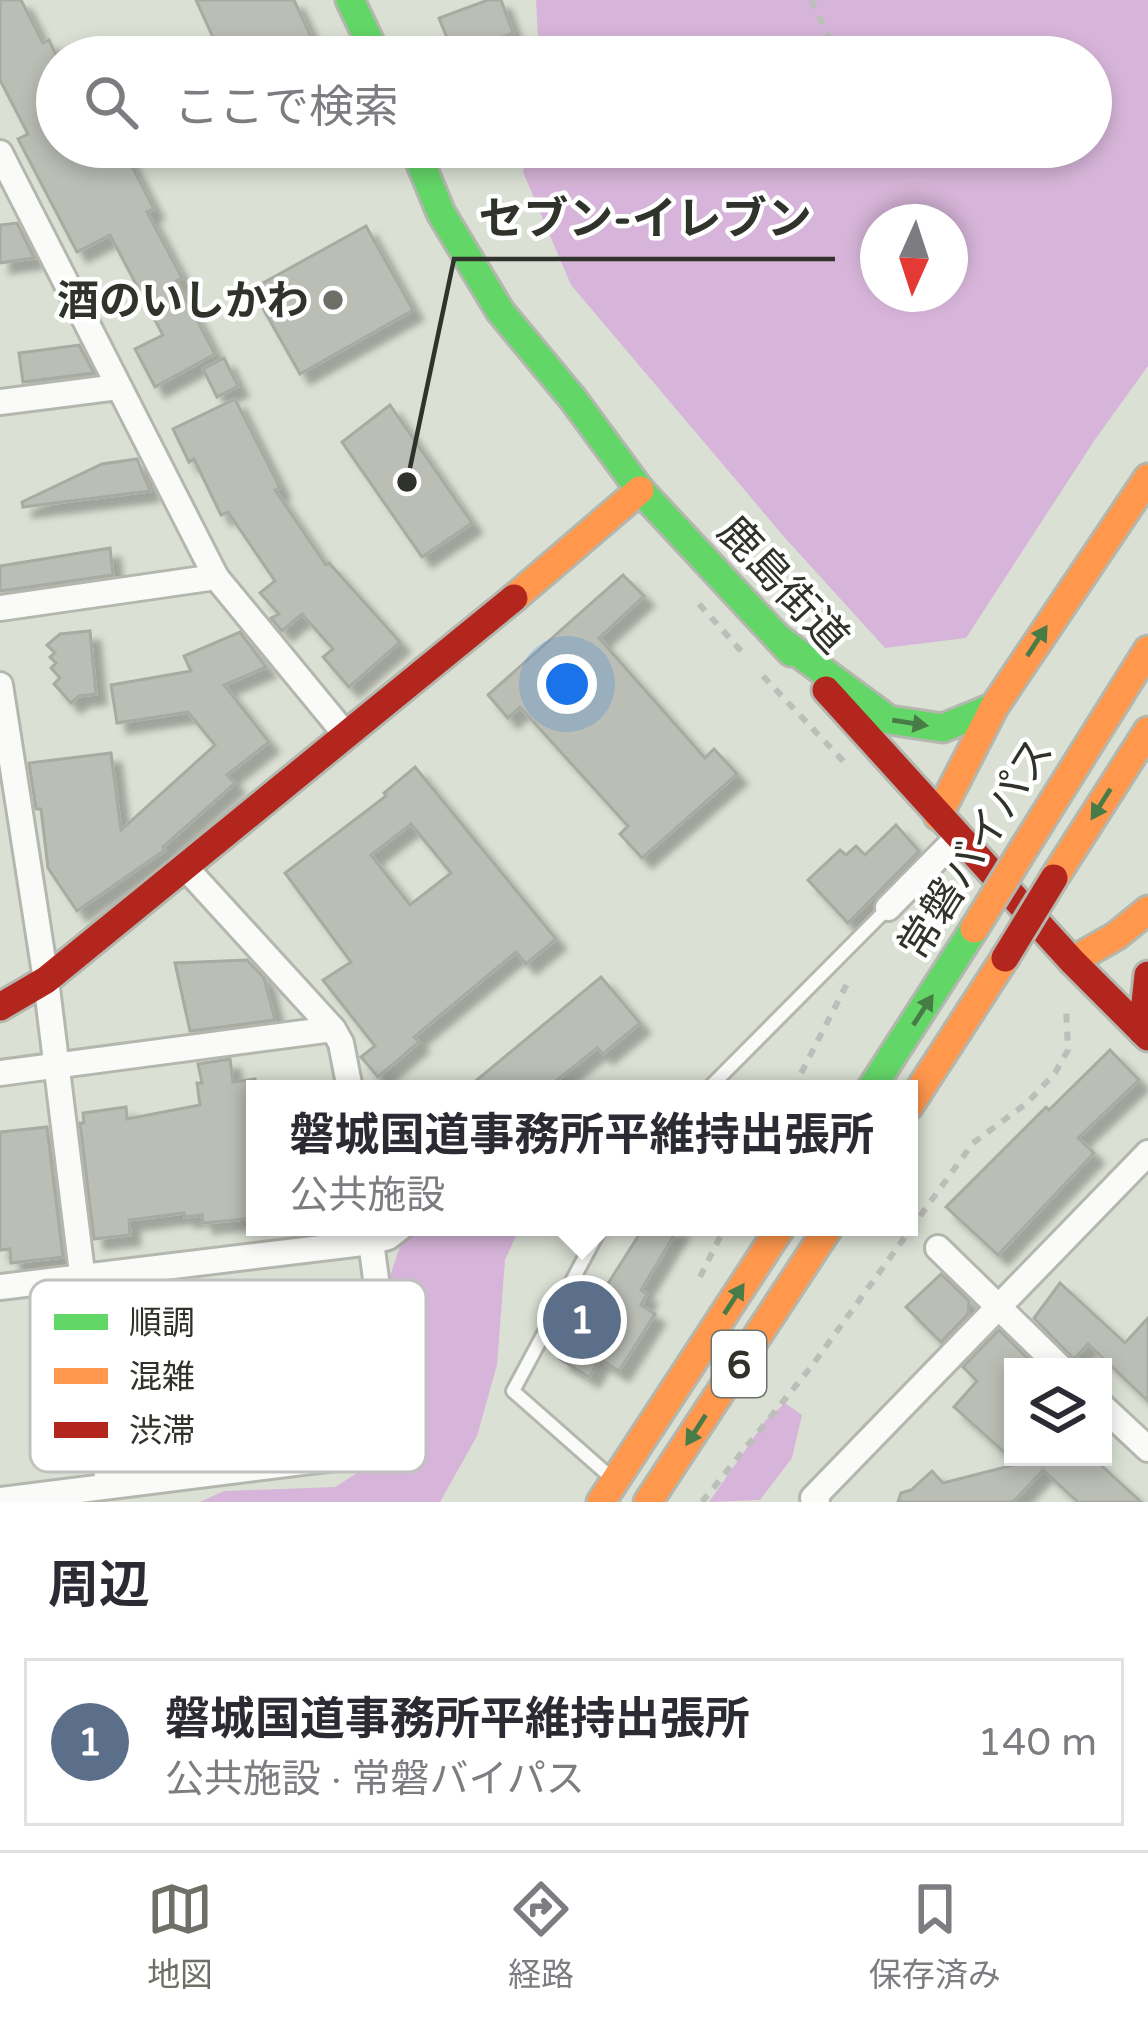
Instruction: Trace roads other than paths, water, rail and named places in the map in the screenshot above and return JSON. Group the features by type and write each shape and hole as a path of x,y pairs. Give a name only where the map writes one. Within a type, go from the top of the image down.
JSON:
{"main road":[{"path":"350,0 367,36"},
{"name":"鹿島街道","path":"423,168 441,213 500,311 640,490 1072,961 1145,1034"},
{"path":"938,816 994,706 1148,478"},
{"path":"0,1006 46,980 435,665 640,490"},
{"path":"778,638 890,721 943,728 994,706"},
{"name":"常磐バイパス","path":"878,1080 1148,650"},
{"name":"常磐バイパス","path":"918,1092 1148,730"},
{"path":"1072,961 1116,936 1148,910"},
{"path":"1145,1034 1148,975"},
{"name":"6","path":"608,1492 775,1236"},
{"name":"6","path":"648,1502 824,1236"}],"street":[{"path":"0,153 11,194 118,386 215,577 346,735"},
{"path":"0,402 118,386"},
{"path":"0,608 215,577"},
{"path":"0,685 10,827 46,980 83,1280"},
{"path":"888,908 958,837"},
{"path":"184,866 333,1029 341,1043 348,1080"},
{"path":"0,1073 333,1029"},
{"path":"817,1502 813,1498 1148,1153"},
{"path":"48,1280 356,1236"},
{"path":"370,1236 376,1280"},
{"path":"938,1248 1050,1358"},
{"path":"0,1287 30,1283"},
{"path":"1112,1415 1148,1449"},
{"path":"107,1472 108,1484"},
{"path":"0,1500 211,1472"}],"lane":[{"path":"717,1080 888,908"},
{"path":"596,1236 513,1391 608,1492"}],"place":[{"name":"酒のいしかわ","path":"333,300"},
{"name":"セブン-イレブン","path":"407,482"},
{"name":"磐城国道事務所平維持出張所","path":"582,1320"}]}
